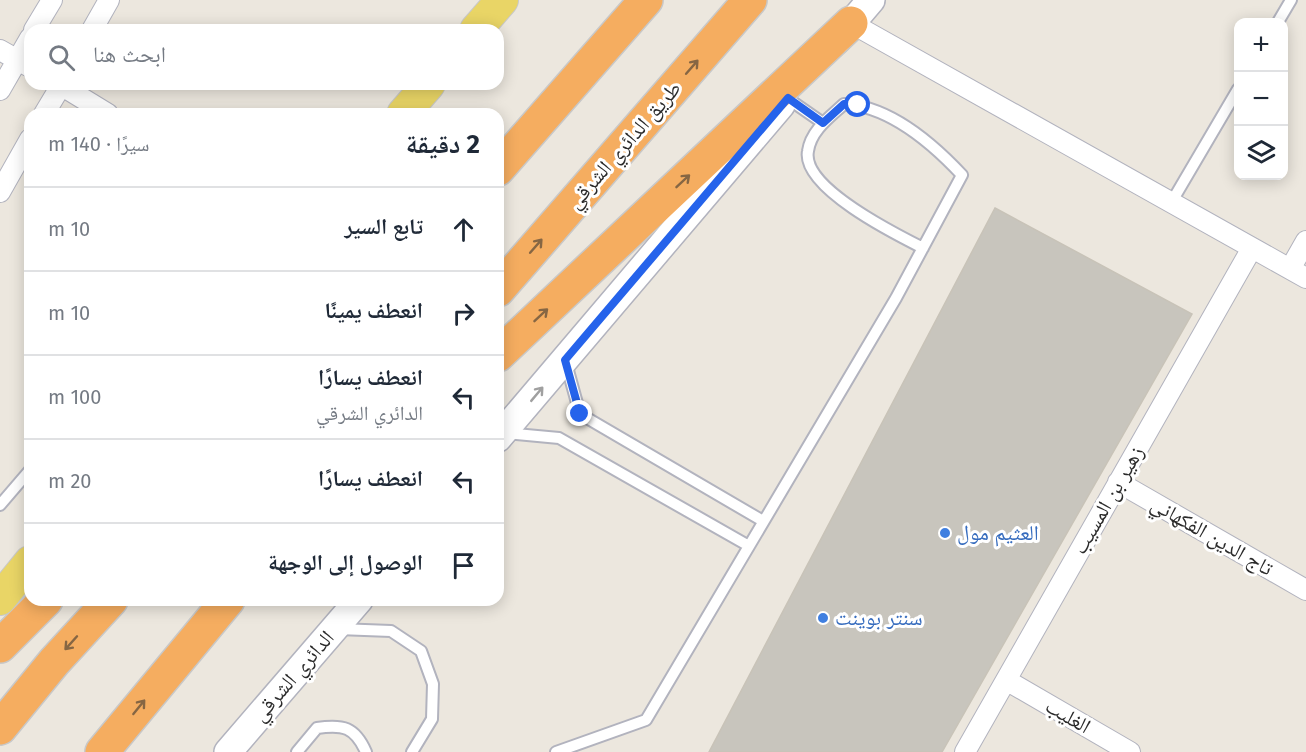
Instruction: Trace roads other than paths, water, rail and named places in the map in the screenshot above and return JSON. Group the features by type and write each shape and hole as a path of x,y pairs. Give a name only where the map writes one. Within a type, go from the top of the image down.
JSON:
{"highway":[{"path":"504,162 646,0"},
{"name":"طريق الدائري الشرقي","path":"504,283 750,0"},
{"path":"504,349 861,12"},
{"path":"504,148 599,54"},
{"path":"0,646 40,606"},
{"path":"0,728 54,662 105,606"},
{"path":"102,752 223,606"},
{"path":"193,640 230,606"}],"main road":[{"path":"481,24 502,0"},
{"path":"504,431 861,12"},
{"path":"408,108 424,90"},
{"path":"0,599 24,569"},
{"name":"الدائري الشرقي","path":"228,752 354,606"}],"street":[{"path":"38,24 52,0"},
{"path":"95,24 109,0"},
{"path":"861,12 1171,203 1298,274 1306,241"},
{"path":"0,50 24,64 0,90"},
{"path":"48,108 57,90"},
{"path":"70,90 98,108"},
{"path":"0,192 24,150"},
{"name":"زهير بن المسيب","path":"965,752 1252,248"},
{"name":"تاج الدين الفكهاني","path":"1118,482 1306,590"},
{"name":"الغليب","path":"1006,680 1130,752"}],"lane":[{"path":"1280,18 1291,0"},
{"path":"1171,203 1234,97"},
{"path":"788,98 823,123"},
{"path":"555,752 646,720 923,248 962,175 920,137 887,116 858,105 844,104 823,123 813,137 807,151 809,167 819,179 868,219 923,248"},
{"path":"565,360 580,414 763,520"},
{"path":"504,435 559,438 749,546"},
{"path":"0,505 24,477"},
{"path":"334,629 391,631 421,651 433,684 432,720 412,752"},
{"path":"297,752 317,728 339,725 359,737 366,752"}],"place":[{"name":"العثيم مول","path":"945,533"},
{"name":"سنتر بوينت","path":"823,618"}]}
